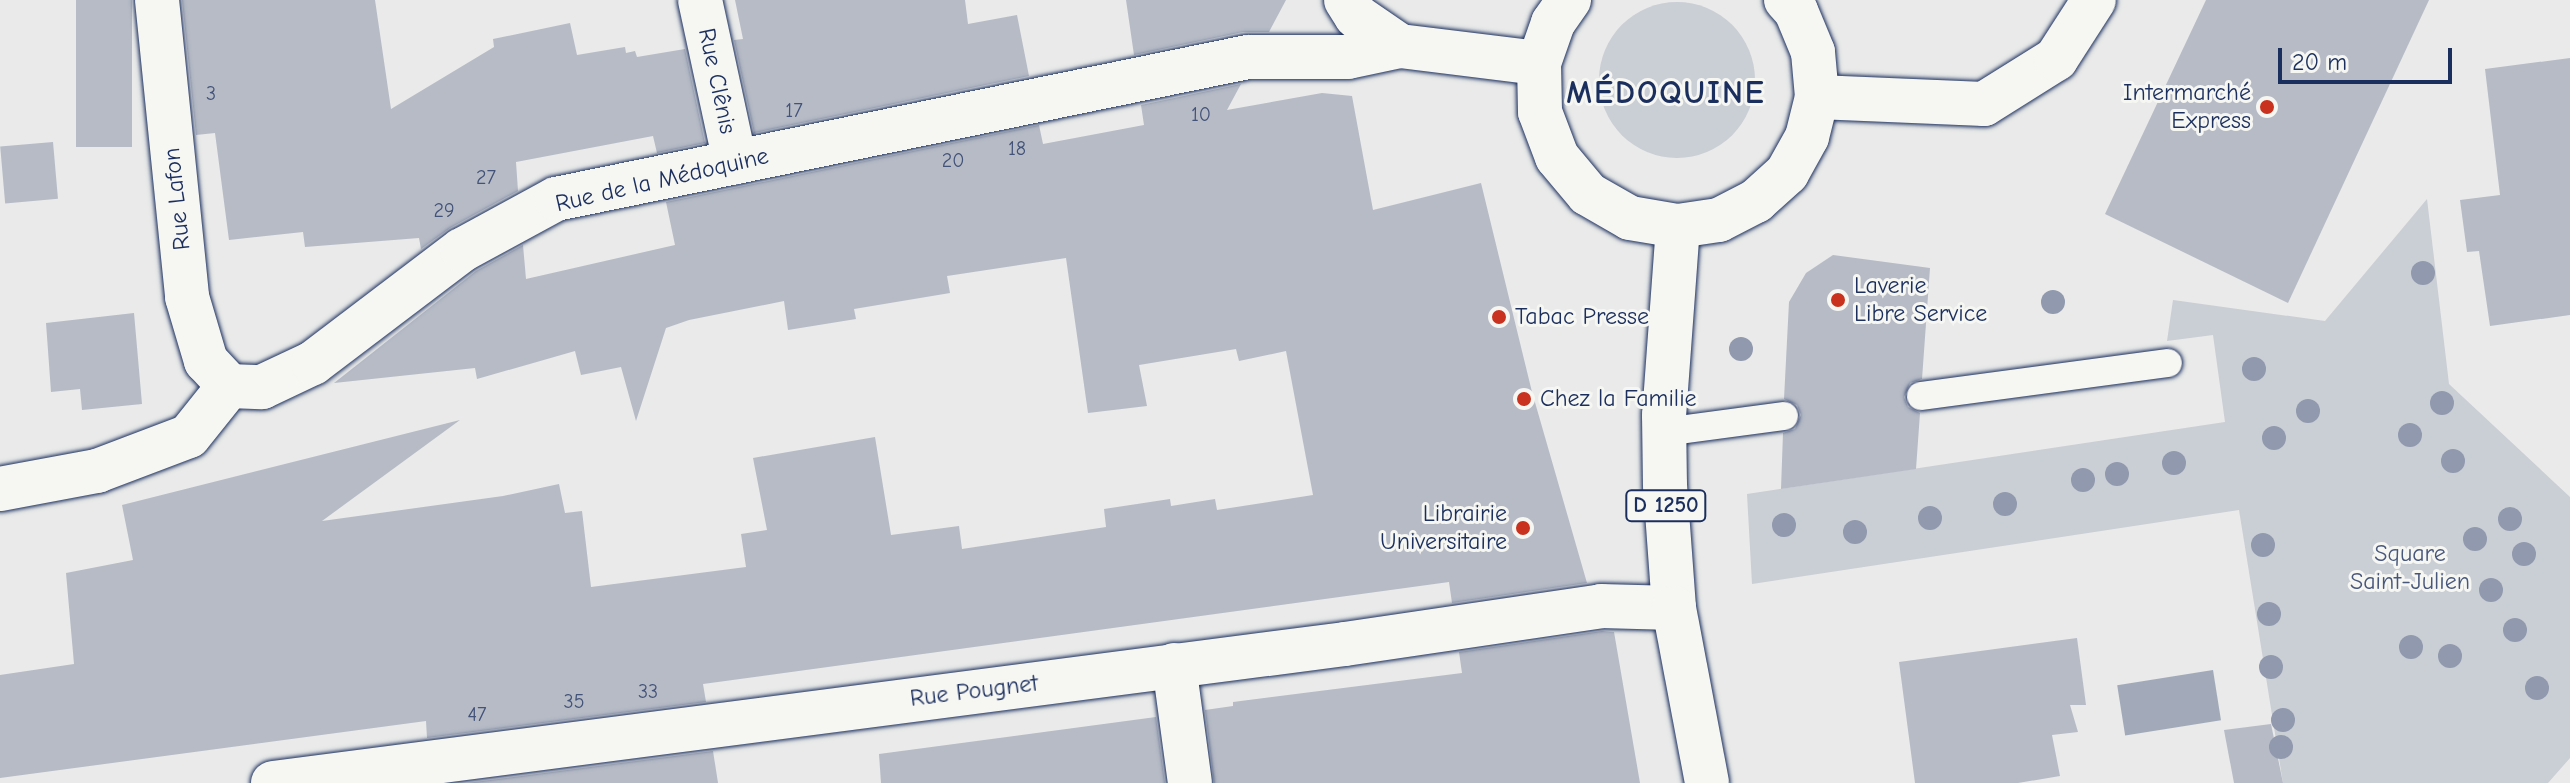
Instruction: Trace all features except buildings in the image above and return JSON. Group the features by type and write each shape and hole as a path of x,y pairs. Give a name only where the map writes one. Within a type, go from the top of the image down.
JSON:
{"street":[{"name":"Rue Lafon","path":"157,0 187,297 206,361 229,386"},
{"name":"Rue Clênis","path":"700,0 735,162"},
{"path":"1346,0 1356,16 1400,46 1539,63"},
{"path":"1569,0 1553,23 1539,63 1540,112 1557,157 1588,194 1630,218 1678,226 1719,220 1756,201 1787,173 1807,137 1817,97 1813,52 1796,11 1786,0"},
{"path":"1817,97 1984,104 2056,59 2094,0"},
{"name":"Rue de la Médoquine","path":"229,386 262,387 313,363 462,250 556,199 1248,57 1348,57 1400,46"},
{"name":"D 1250","path":"1678,226 1664,432 1674,608 1707,783"},
{"path":"0,489 97,471 189,436 229,386"},
{"name":"Rue Pougnet","path":"273,783 1345,644 1601,606 1674,608"},
{"path":"1174,665 1190,783"}],"lane":[{"path":"1921,396 2168,363"},
{"path":"1664,432 1784,416"}],"green space":[{"path":"1677,2 1707,8 1732,25 1749,50 1755,80 1749,110 1732,135 1707,152 1677,158 1647,152 1622,135 1605,110 1599,80 1605,50 1622,25 1647,8"},
{"name":"Square Saint-Julien","path":"2427,199 2449,384 2570,497 2570,758 2548,783 2283,783 2239,510 1752,584 1747,494 2225,422 2213,335 2167,341 2173,300 2325,321"}],"water":[{"path":"2213,670 2221,720 2125,736 2117,685"}],"place":[{"name":"Intermarché Express","path":"2267,107"},
{"name":"Laverie Libre Service","path":"1838,300"},
{"name":"Tabac Presse","path":"1499,317"},
{"name":"Chez la Familie","path":"1524,399"},
{"name":"Librairie Universitaire","path":"1523,528"}],"district":[{"name":"MÉDOQUINE","path":"1666,93"}]}
